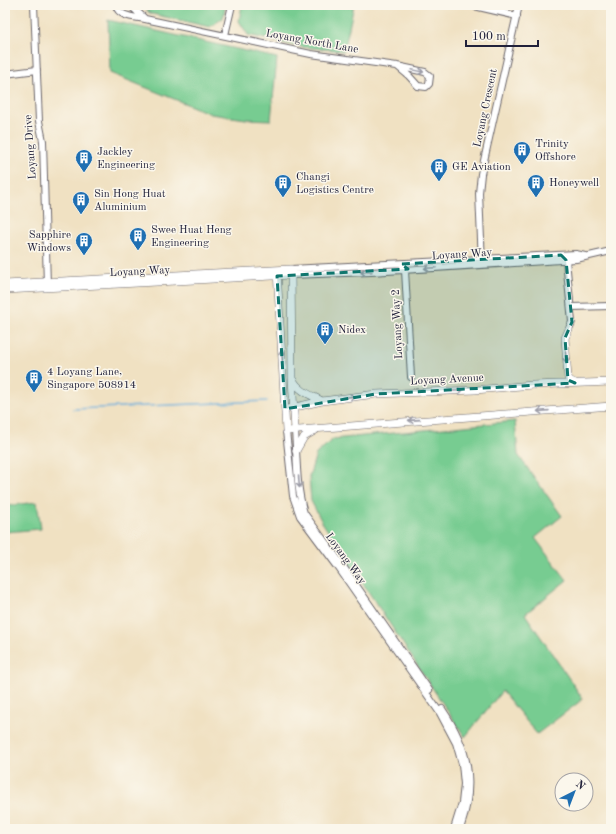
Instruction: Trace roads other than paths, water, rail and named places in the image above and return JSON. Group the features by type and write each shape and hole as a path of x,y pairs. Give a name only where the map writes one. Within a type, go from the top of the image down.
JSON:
{"main road":[{"name":"Loyang Way","path":"5,290 47,285 291,272 292,378 295,407 295,430"},
{"name":"Loyang Way","path":"277,273 286,431"},
{"name":"Loyang Way","path":"5,284 47,285"},
{"path":"569,329 564,338 568,378 575,383"},
{"path":"292,378 303,392 322,401"},
{"name":"Loyang Avenue","path":"285,409 322,401 376,394 611,382"},
{"path":"286,431 611,406"},
{"path":"296,451 304,437 320,429"}],"street":[{"name":"Loyang Drive","path":"34,5 39,121 43,141 47,285"},
{"name":"Loyang North Lane","path":"116,5 117,10 121,14 311,54 397,66 425,72 430,76 429,84 426,87 418,86 397,66"},
{"path":"130,5 145,19"},
{"path":"225,36 232,5"},
{"path":"470,5 517,16"},
{"name":"Loyang Crescent","path":"482,262 479,193 481,174 519,5"},
{"path":"5,74 37,70"},
{"name":"Loyang Way","path":"291,272 400,264 566,260 599,255 611,251"},
{"path":"566,260 573,254"},
{"name":"Loyang Way","path":"291,272 405,270 573,254 587,256"},
{"path":"561,255 566,260 572,322 569,329"},
{"path":"400,264 405,270"},
{"name":"Loyang Way 2","path":"405,270 411,377"},
{"path":"571,307 611,306"},
{"name":"Loyang Way","path":"295,430 300,493 304,513 387,629 459,737 466,760 469,785 467,804 460,829"},
{"name":"Loyang Way","path":"286,431 293,496 300,516 338,567 440,713 456,743 462,764 464,784 462,803 454,829"}],"waterway":[{"path":"73,409 267,401"}],"place":[{"name":"Trinity Offshore","path":"522,165"},
{"name":"Jackley Engineering","path":"84,173"},
{"name":"GE Aviation","path":"439,182"},
{"name":"Changi Logistics Centre","path":"283,198"},
{"name":"Honeywell","path":"536,198"},
{"name":"Sin Hong Huat Aluminium","path":"81,215"},
{"name":"Swee Huat Heng Engineering","path":"138,251"},
{"name":"Sapphire Windows","path":"84,256"},
{"name":"Nidex","path":"325,345"},
{"name":"4 Loyang Lane, Singapore 508914","path":"34,393"}]}
